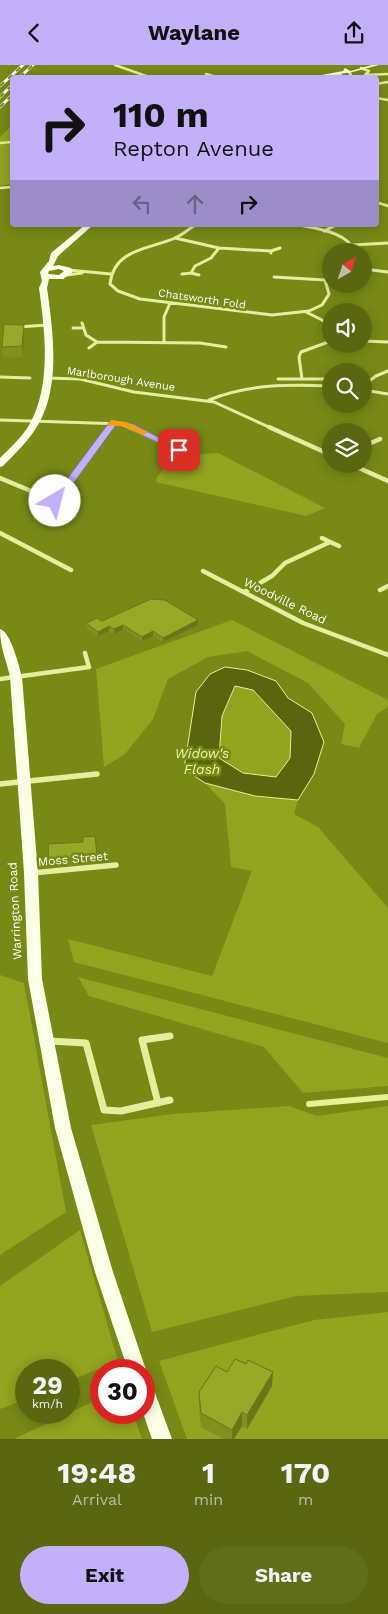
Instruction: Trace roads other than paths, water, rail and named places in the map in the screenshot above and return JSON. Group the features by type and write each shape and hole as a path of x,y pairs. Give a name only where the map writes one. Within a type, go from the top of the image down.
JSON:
{"main road":[{"path":"0,464 24,438 36,421 44,397 49,325 43,288 54,255 87,227"},
{"path":"53,261 64,272"},
{"path":"47,276 64,272"},
{"path":"47,276 64,272"},
{"name":"Warrington Road","path":"0,632 12,659 16,677 31,873 35,979 46,1040 63,1129 104,1272 134,1359"},
{"path":"155,1420 162,1439"}],"street":[{"path":"115,65 143,75"},
{"path":"341,72 377,65"},
{"path":"361,68 369,71 367,75"},
{"path":"64,272 111,273 123,259 135,251 175,238 192,227"},
{"path":"308,227 324,231 350,243"},
{"path":"324,231 332,227"},
{"path":"175,238 219,248 271,252 280,248"},
{"path":"372,244 388,243"},
{"path":"191,273 195,266 211,258 219,248"},
{"path":"372,270 388,272"},
{"name":"Chatsworth Fold","path":"111,273 110,284 121,293 142,299 259,315 281,315 306,311 324,303 329,293"},
{"path":"182,274 191,273 199,275"},
{"path":"274,277 282,279 322,280"},
{"path":"278,283 282,279"},
{"path":"164,342 164,317 170,303"},
{"path":"306,311 322,320"},
{"path":"82,323 82,328 88,337 97,342 164,342 214,344 226,347"},
{"path":"10,327 49,325"},
{"path":"73,328 82,328"},
{"path":"214,344 220,339"},
{"path":"372,341 388,342"},
{"path":"89,348 97,342"},
{"path":"302,379 299,357 301,353 322,345"},
{"path":"372,379 388,371"},
{"path":"0,377 21,375 30,378"},
{"name":"Marlborough Avenue","path":"46,378 80,379 134,392 208,401 322,451"},
{"path":"278,379 322,379"},
{"path":"208,401 253,389 322,386"},
{"path":"372,391 388,394"},
{"path":"0,420 114,422 130,426 179,450"},
{"path":"0,478 55,501 114,422"},
{"path":"372,442 380,439"},
{"path":"370,473 388,481"},
{"path":"0,533 71,570"},
{"path":"322,538 339,546"},
{"path":"244,592 272,576 284,563 314,551 330,542"},
{"name":"Woodville Road","path":"203,571 314,628 350,639 388,655"},
{"path":"380,590 388,586"},
{"path":"0,679 88,667 85,653"},
{"path":"0,784 98,774"},
{"name":"Moss Street","path":"31,873 116,865"},
{"path":"158,1103 142,1040 170,1036"},
{"path":"46,1040 86,1043 104,1110 121,1111 170,1100"}],"water":[{"name":"Widow's Flash","path":"225,667 247,670 276,681 288,698 312,713 324,742 314,774 298,800 255,796 205,783 184,769 196,692 210,674","holes":["235,686 253,690 291,731 290,758 276,777 243,773 219,758 222,716"]}],"waterway":[{"path":"0,143 10,142"},
{"path":"379,203 388,206"},
{"path":"309,1104 388,1097"}],"railway":[{"path":"12,75 23,65"},
{"path":"22,75 33,65"},
{"path":"0,86 10,77"},
{"path":"0,97 10,87"},
{"path":"0,107 10,97"}]}
